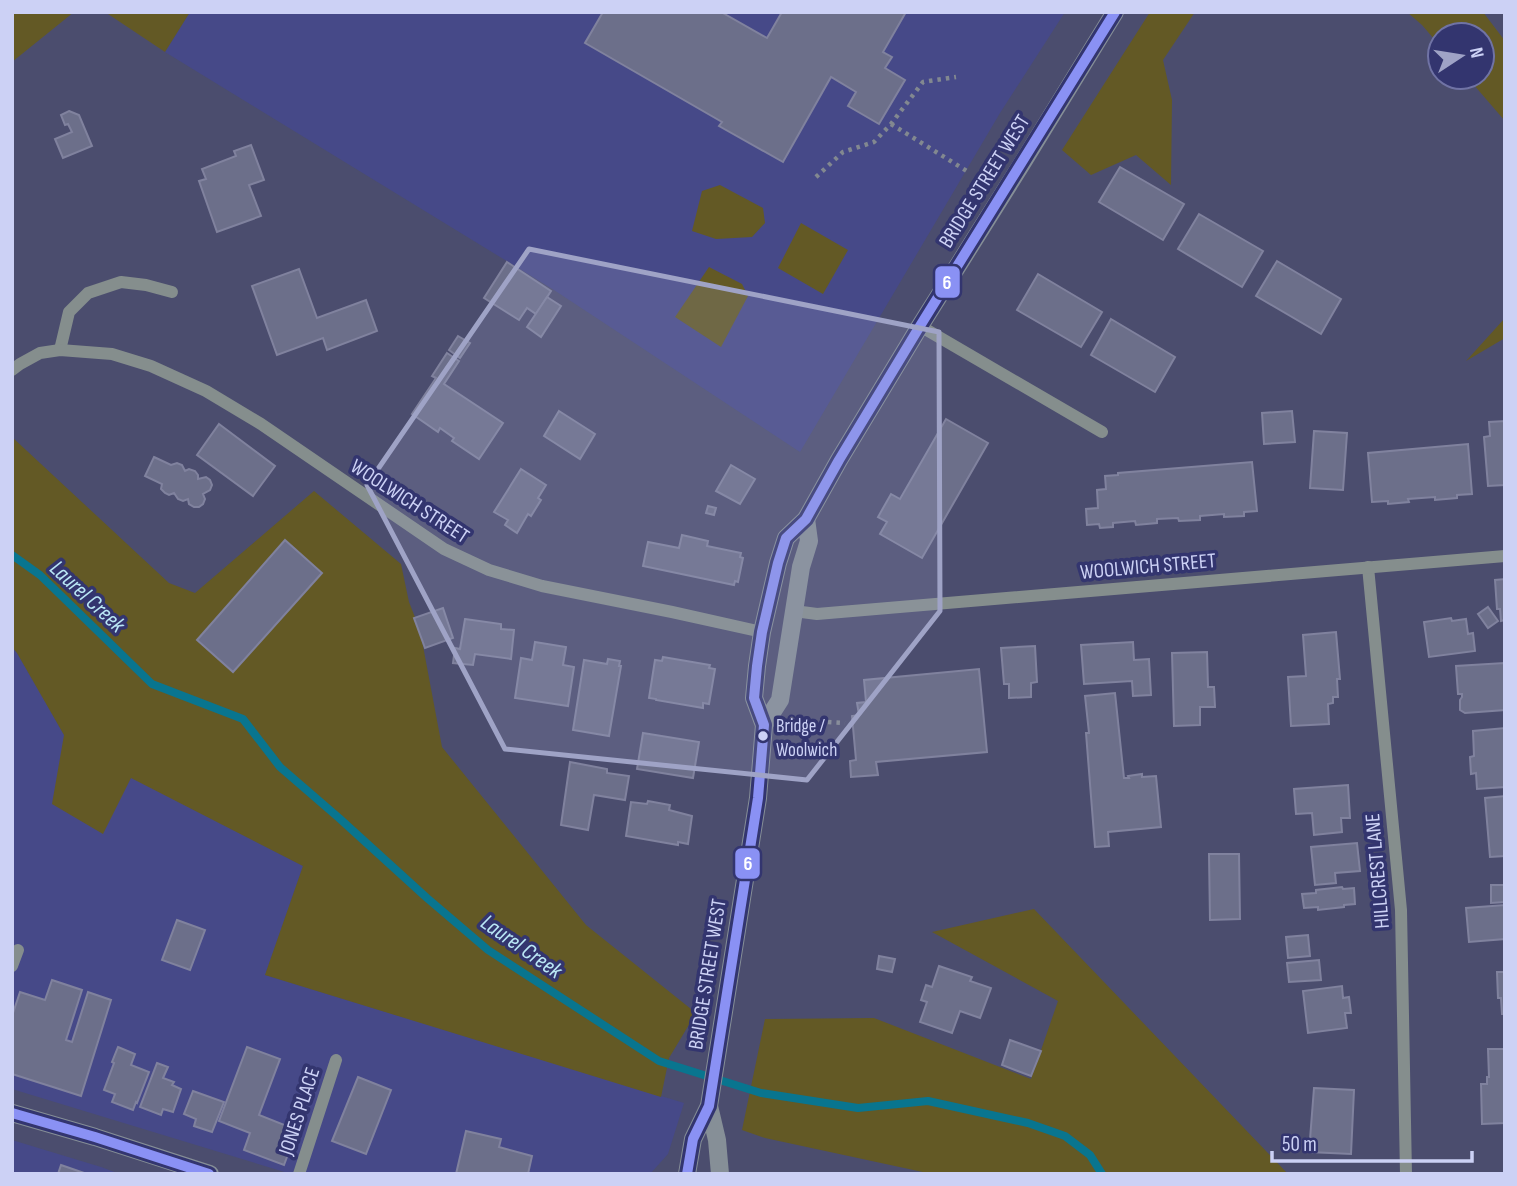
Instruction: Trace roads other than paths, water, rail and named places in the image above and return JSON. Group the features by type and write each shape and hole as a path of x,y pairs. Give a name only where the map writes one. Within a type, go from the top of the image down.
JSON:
{"main road":[{"name":"BRIDGE STREET WEST","path":"687,1174 693,1139 709,1105 758,799 764,725 754,698 762,632 786,538 806,519 920,326 1115,12"},
{"name":"BRIDGE STREET WEST","path":"764,725 780,700 801,567 809,541 806,519"},
{"name":"BRIDGE STREET WEST","path":"709,1105 717,1140 720,1174"},
{"path":"12,1114 210,1174"}],"street":[{"path":"12,370 40,354 61,350 69,312 88,293 121,282 172,292"},
{"path":"920,326 1101,432"},
{"name":"WOOLWICH STREET","path":"61,350 112,354 151,366 205,391 261,424 444,549 489,570 542,586 762,632"},
{"name":"WOOLWICH STREET","path":"794,611 817,614 1505,556"},
{"name":"HILLCREST LANE","path":"1368,567 1401,910 1406,1174"},
{"path":"12,966 18,950"},
{"name":"JONES PLACE","path":"299,1174 336,1060"}],"waterway":[{"name":"Laurel Creek","path":"12,555 40,575 152,684 243,719 280,767 488,950 659,1061 761,1093 858,1108 928,1101 1028,1123 1065,1136 1090,1155 1102,1174"}],"place":[{"name":"Bridge / Woolwich","path":"763,736"}]}
